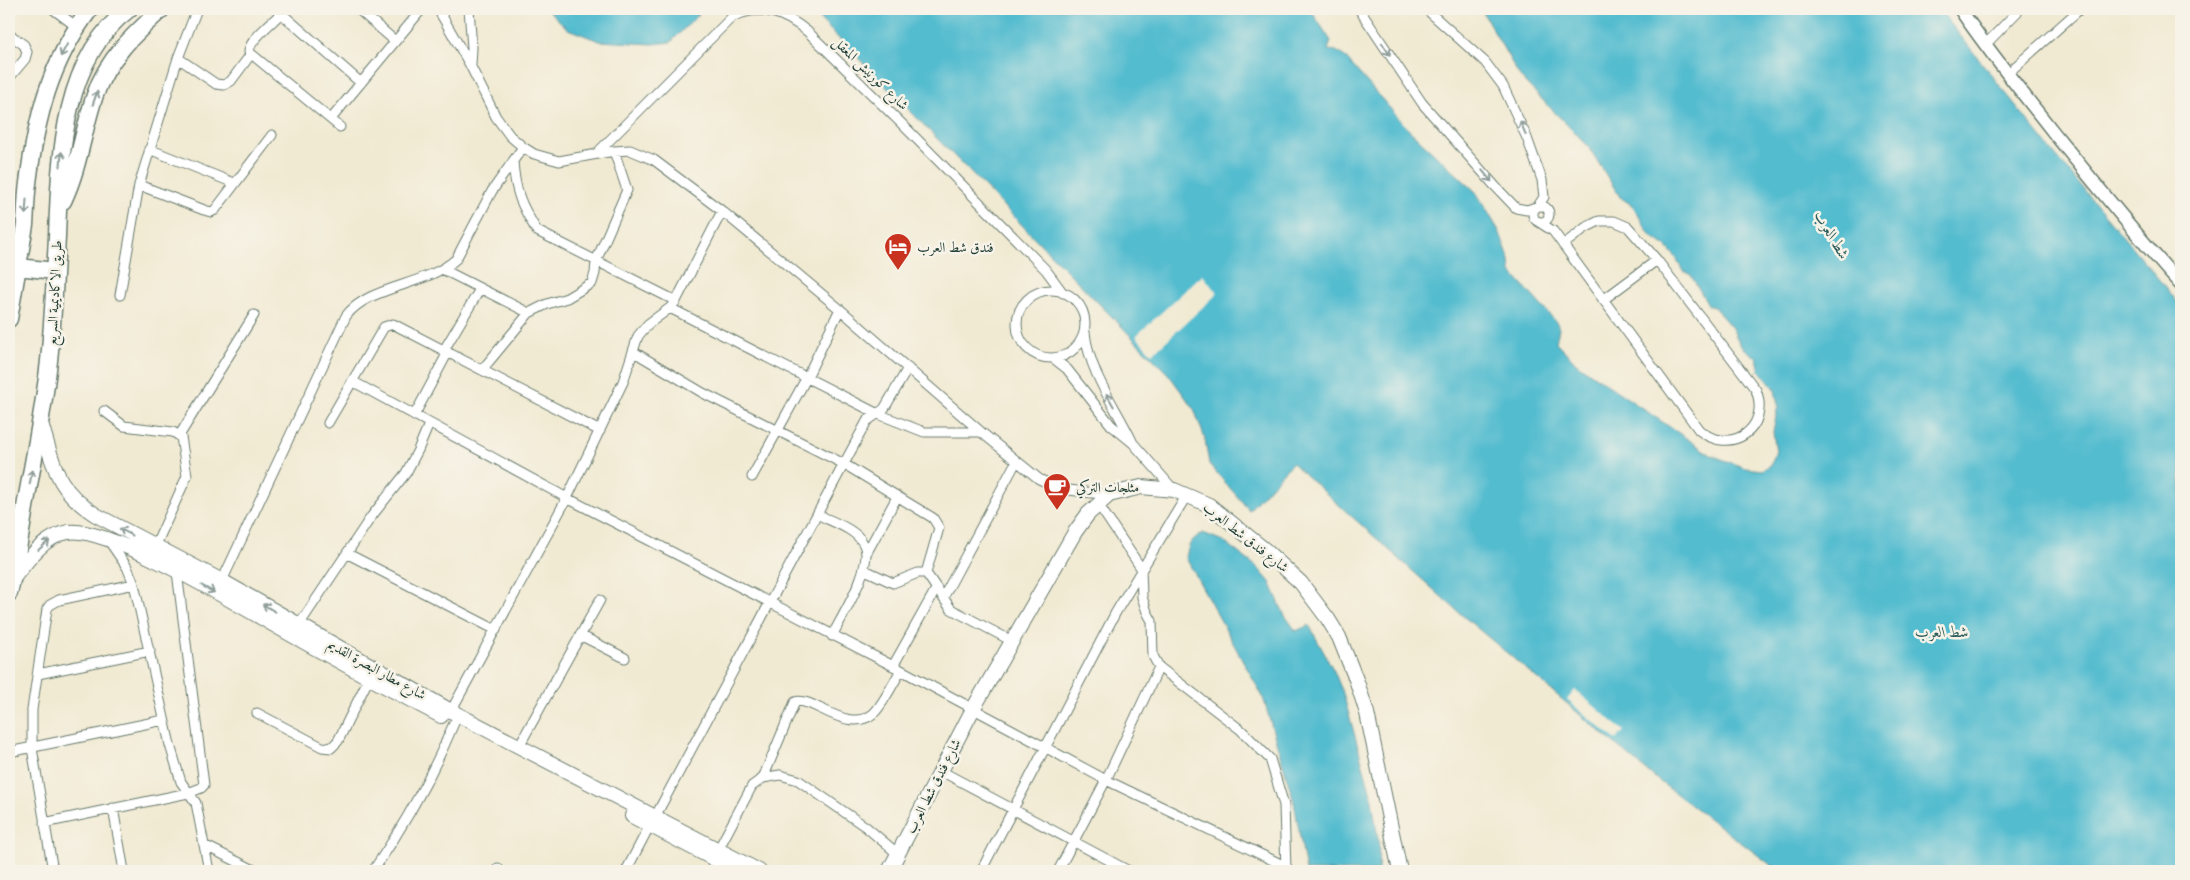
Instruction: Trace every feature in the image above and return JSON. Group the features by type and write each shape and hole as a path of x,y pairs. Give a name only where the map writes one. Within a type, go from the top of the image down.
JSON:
{"highway":[{"path":"9,319 39,113 51,78 80,20 90,9"},
{"path":"58,210 72,178 96,94 102,80 124,47 162,9"},
{"name":"طريق الاكاديمية السريع","path":"10,585 40,423 51,340 63,138 78,85 90,57 98,44 127,10"},
{"path":"18,267 56,271"}],"main road":[{"name":"شارع مطار البصرة القديم","path":"40,423 56,472 63,487 72,498 96,516 222,581 453,717 652,821 718,850 759,871"},
{"name":"شارع فندق شط العرب","path":"890,871 973,709 1076,532 1098,504 1110,494 1141,487 1174,490 1209,505 1287,569 1315,600 1339,637 1358,682 1400,871"},
{"name":"شارع مطار البصرة القديم","path":"10,585 33,554 48,540 57,535 83,532 107,538 151,558 369,678 519,746 652,821 732,870"}],"street":[{"path":"53,9 80,20"},
{"path":"120,295 139,185 178,58 197,9"},
{"path":"358,9 395,41"},
{"path":"330,119 422,9"},
{"path":"438,9 470,65 496,118 510,136 523,147 534,154 559,161 614,151 630,150 646,155 722,211 840,309 1016,462 1050,486 1074,492 1110,494"},
{"path":"469,9 472,48 470,65"},
{"path":"1359,9 1422,103 1494,185 1519,209 1553,231 1563,245 1603,300 1699,430 1719,441 1735,440 1748,432 1757,420 1759,412 1756,390 1657,260 1628,227 1614,220 1591,223 1563,245"},
{"path":"1426,9 1485,62 1504,86 1527,138 1544,190 1553,231"},
{"path":"1960,9 2007,74 2128,225 2181,285"},
{"path":"1985,46 2020,9"},
{"path":"2007,74 2080,9"},
{"name":"شارع كورنيش المعقل","path":"596,154 732,17 753,10 773,10 792,19 822,46 1046,270 1063,292"},
{"path":"340,127 251,54 250,44 283,11 361,83"},
{"path":"9,34 24,45 27,52 25,59 9,78"},
{"path":"178,58 216,84 224,85 231,81 251,54"},
{"path":"139,185 207,212 215,210 272,135"},
{"path":"222,581 346,316 352,307 364,299 421,279 442,269 456,259 492,191 523,147"},
{"path":"149,149 234,183"},
{"path":"482,370 528,313 546,304 567,298 592,283 596,261 627,190 614,151"},
{"path":"513,161 515,186 524,210 538,231 878,414 924,432 980,432"},
{"path":"1537,221 1532,214 1544,199 1544,190"},
{"path":"1519,209 1527,210 1544,206 1549,211"},
{"path":"373,871 419,799 440,758 453,717 496,630 600,431 623,382 638,336 642,330 673,304 722,211"},
{"path":"1537,221 1546,220 1549,211"},
{"path":"1603,300 1657,260"},
{"path":"442,269 528,313"},
{"path":"414,416 446,351 480,289"},
{"path":"1085,329 1078,346 1062,357 1044,358 1028,349 1018,333 1017,324 1022,307 1036,294 1045,291 1063,292 1078,303 1085,320 1087,348 1093,367 1133,443"},
{"path":"752,477 807,377 840,309"},
{"path":"156,547 187,476 188,469 180,436 254,315"},
{"path":"328,423 381,332 388,325 398,326 600,431"},
{"path":"634,352 703,392 844,464 933,518 939,528 926,574 952,609 1012,641"},
{"path":"1054,358 1111,425 1133,443 1174,490"},
{"path":"626,871 867,421 884,409 908,368"},
{"path":"352,381 566,498 897,668 1106,780 1287,869 1284,805 1270,759 1241,730 1159,667 1153,656 1151,642 1152,621 1142,597 1141,568 1098,504"},
{"path":"104,411 124,426 173,432 180,436"},
{"path":"299,625 371,517 406,473 429,424"},
{"path":"943,598 1016,462"},
{"path":"981,871 1116,612 1187,495"},
{"path":"866,554 897,497"},
{"path":"817,514 854,533 864,544 866,554 865,570 832,636"},
{"path":"107,538 127,567 134,584 174,762 181,782 196,803 209,871"},
{"path":"348,554 496,630"},
{"path":"865,570 893,583 918,574 926,574"},
{"path":"44,823 188,793 202,788 204,781 177,572"},
{"path":"53,871 32,748 32,717 46,614 50,605 59,600 134,584"},
{"path":"763,778 795,702 804,701 844,719 859,720 874,713 936,589"},
{"path":"519,746 600,600"},
{"path":"580,634 625,658"},
{"path":"38,674 150,651"},
{"path":"1058,871 1106,780 1159,667"},
{"path":"257,713 322,747 332,748 338,741 369,678"},
{"path":"9,752 164,720"},
{"path":"941,771 1129,871"},
{"path":"718,850 752,786 763,778 780,776 798,780 866,827 898,854"},
{"path":"113,808 124,871"},
{"path":"204,845 256,871"}],"water":[{"path":"547,9 704,9 671,42 653,44 599,41 568,29"},
{"name":"شط العرب","path":"810,9 1310,9 1331,41 1328,50 1336,51 1343,55 1410,131 1476,192 1499,231 1510,260 1511,272 1557,323 1559,329 1556,342 1577,364 1711,455 1745,468 1762,470 1771,465 1776,451 1773,432 1778,405 1775,390 1760,371 1757,358 1741,346 1732,328 1714,307 1709,306 1690,274 1682,270 1677,259 1667,247 1650,235 1633,206 1620,197 1588,146 1520,77 1481,9 1939,9 2056,156 2181,306 2181,871 1779,871 1659,781 1463,616 1292,463 1249,510 1209,464 1205,439 1194,409 1169,375"},
{"path":"1203,533 1223,541 1257,567 1270,582 1284,614 1296,631 1309,625 1334,671 1343,693 1371,794 1379,846 1378,871 1306,871 1294,802 1263,697 1186,558 1191,543"}],"pier":[{"path":"1202,275 1218,293 1152,354 1136,336"},
{"path":"1575,690 1624,731 1616,740 1567,700"}],"place":[{"name":"فندق شط العرب","path":"898,271"},
{"name":"مثلجات التركي","path":"1057,511"}]}
